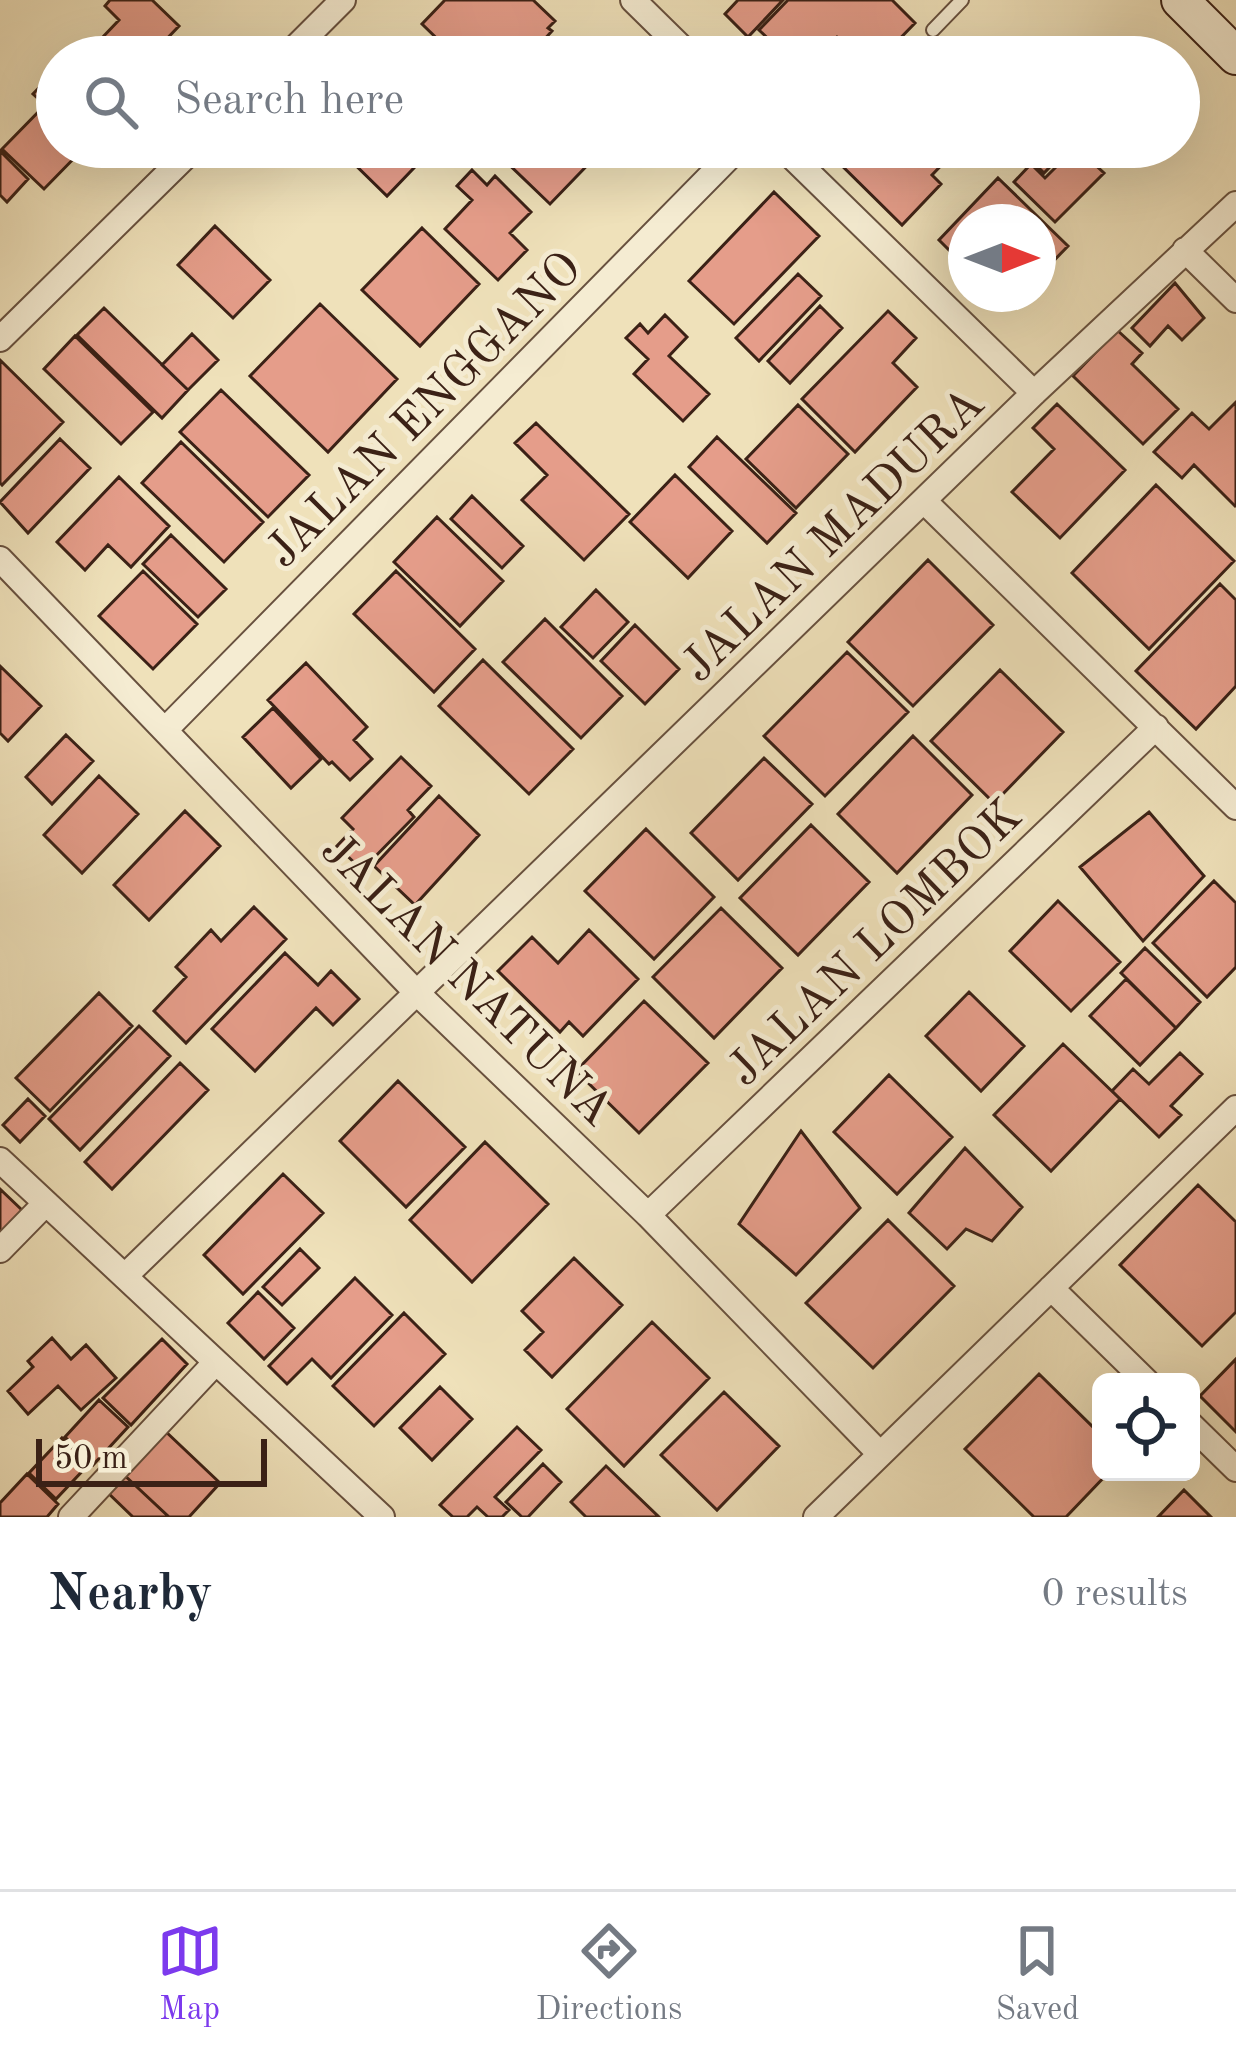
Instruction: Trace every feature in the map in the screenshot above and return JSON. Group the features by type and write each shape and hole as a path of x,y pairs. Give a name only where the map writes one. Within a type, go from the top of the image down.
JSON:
{"street":[{"path":"307,36 344,0"},
{"path":"634,0 670,36"},
{"path":"1180,0 1236,56"},
{"path":"0,339 174,168"},
{"name":"JALAN ENGGANO","path":"166,729 718,168"},
{"path":"804,168 1034,393"},
{"name":"JALAN MADURA","path":"125,1276 1034,393 1236,204"},
{"path":"1185,250 1236,300"},
{"path":"924,501 1236,807"},
{"name":"JALAN NATUNA","path":"0,560 417,993 648,1215 880,1454"},
{"name":"JALAN LOMBOK","path":"648,1215 1156,727"},
{"path":"816,1517 1236,1108"},
{"path":"0,1160 382,1517"},
{"path":"0,1250 46,1203"},
{"path":"1051,1288 1139,1373"},
{"path":"71,1517 216,1362"},
{"path":"1200,1434 1236,1469"}],"lane":[{"path":"933,30 962,0"}],"building":[{"path":"110,0 152,0 179,26 170,36 104,36 119,20 105,6"},
{"path":"445,0 533,0 555,21 547,36 434,36 422,24"},
{"path":"738,0 783,0 749,36 725,14"},
{"path":"788,0 892,0 915,23 902,36 765,36 759,30"},
{"path":"36,114 36,168 64,168 44,189 2,149"},
{"path":"0,151 28,179 7,202 0,195"},
{"path":"358,168 414,168 387,196"},
{"path":"513,168 585,168 550,204"},
{"path":"844,168 939,168 932,175 941,184 902,225"},
{"path":"1027,168 1035,168 1045,178 1055,168 1099,168 1104,173 1056,221 1056,204 1037,204 1014,182"},
{"path":"472,170 487,185 495,176 531,212 510,233 527,250 498,280 445,229 472,200 457,186"},
{"path":"998,178 1025,204 973,204"},
{"path":"774,192 819,236 734,324 689,281"},
{"path":"215,226 270,280 233,318 178,265"},
{"path":"422,228 479,284 420,346 362,290"},
{"path":"1056,234 1068,246 1056,258"},
{"path":"798,274 821,296 759,361 736,338"},
{"path":"1175,283 1204,318 1182,340 1168,326 1150,346 1132,328"},
{"path":"320,304 397,379 328,452 250,376"},
{"path":"820,306 842,328 790,383 768,361"},
{"path":"104,308 188,390 162,418 77,335"},
{"path":"888,311 916,338 893,363 917,387 855,452 802,399"},
{"path":"665,315 687,337 669,356 709,394 683,421 634,374 648,359 626,338 640,324 648,333"},
{"path":"1117,330 1142,353 1132,364 1178,409 1143,444 1073,376"},
{"path":"192,334 218,360 188,390 162,365"},
{"path":"75,336 153,412 121,444 44,369"},
{"path":"0,360 63,422 2,485 0,483"},
{"path":"221,390 309,475 268,517 180,432"},
{"path":"1236,402 1235,506 1194,465 1182,478 1154,452 1192,413 1209,429"},
{"path":"1057,404 1125,470 1060,538 1012,492 1054,449 1033,428"},
{"path":"798,405 848,454 796,508 746,459"},
{"path":"536,423 629,514 584,560 522,500 547,475 515,443"},
{"path":"717,437 796,513 767,543 689,467"},
{"path":"60,439 90,468 28,533 0,502"},
{"path":"181,442 263,522 224,562 142,483"},
{"path":"675,475 732,531 688,578 630,522"},
{"path":"119,477 169,526 131,567 108,545 85,570 57,542"},
{"path":"1156,485 1234,561 1149,649 1072,573"},
{"path":"472,496 523,546 502,568 451,519"},
{"path":"437,517 503,581 460,626 394,562"},
{"path":"171,535 226,589 198,617 143,564"},
{"path":"928,560 993,625 913,706 848,642"},
{"path":"143,571 197,624 153,669 99,616"},
{"path":"396,571 475,649 434,692 354,614"},
{"path":"1220,584 1236,600 1236,686 1196,729 1136,671"},
{"path":"596,590 628,622 593,658 561,627"},
{"path":"545,619 622,696 581,738 503,662"},
{"path":"635,625 679,669 645,704 601,661"},
{"path":"847,652 908,712 825,796 764,736"},
{"path":"483,660 573,749 529,794 439,706"},
{"path":"306,663 367,727 354,740 372,759 350,780 268,700"},
{"path":"0,666 41,706 8,741 0,733"},
{"path":"1000,670 1063,732 994,803 931,741"},
{"path":"273,708 321,759 291,788 243,737"},
{"path":"66,735 93,761 52,804 26,777"},
{"path":"913,736 972,795 897,873 838,814"},
{"path":"401,757 431,786 408,810 414,817 362,870 337,846 353,829 342,818"},
{"path":"764,758 812,804 738,880 691,833"},
{"path":"99,776 138,814 82,873 44,835"},
{"path":"439,796 479,835 415,905 374,866"},
{"path":"185,811 220,846 149,920 114,885"},
{"path":"1149,812 1204,876 1143,941 1080,867"},
{"path":"811,825 869,882 798,955 740,898"},
{"path":"646,829 714,897 654,959 585,891"},
{"path":"1214,881 1236,903 1236,967 1207,997 1153,943"},
{"path":"1058,901 1120,962 1071,1011 1010,951"},
{"path":"254,907 286,939 186,1043 154,1011 186,977 176,967 211,930 221,941"},
{"path":"721,908 782,968 714,1038 653,977"},
{"path":"589,930 638,979 583,1036 569,1022 560,1032 498,971 532,937 558,963"},
{"path":"1145,948 1200,1002 1176,1028 1121,973"},
{"path":"285,953 318,985 331,971 359,999 333,1025 316,1008 255,1071 212,1029"},
{"path":"1126,979 1176,1028 1140,1065 1090,1016"},
{"path":"969,992 1024,1046 981,1091 926,1036"},
{"path":"99,993 132,1026 50,1111 16,1078"},
{"path":"644,1001 708,1063 639,1133 576,1071"},
{"path":"139,1026 170,1056 80,1150 49,1119"},
{"path":"1063,1044 1120,1099 1051,1171 994,1115"},
{"path":"1180,1053 1202,1074 1171,1106 1181,1115 1159,1137 1112,1091 1133,1069 1149,1084"},
{"path":"180,1063 208,1090 112,1189 85,1162"},
{"path":"889,1075 952,1137 897,1194 834,1132"},
{"path":"398,1081 465,1147 406,1207 340,1141"},
{"path":"28,1099 45,1116 20,1142 3,1125"},
{"path":"801,1131 860,1208 796,1275 739,1224"},
{"path":"485,1142 548,1204 472,1282 410,1220"},
{"path":"965,1148 1022,1207 992,1241 966,1229 947,1249 909,1213"},
{"path":"283,1174 323,1213 243,1294 204,1255"},
{"path":"1198,1185 1236,1222 1236,1312 1202,1346 1120,1265"},
{"path":"0,1189 23,1211 0,1235"},
{"path":"888,1220 954,1286 873,1368 806,1303"},
{"path":"300,1249 319,1268 282,1305 263,1287"},
{"path":"574,1258 622,1305 552,1377 525,1350 543,1332 522,1311"},
{"path":"355,1278 392,1315 331,1378 312,1359 287,1384 269,1366"},
{"path":"258,1292 294,1328 264,1359 228,1323"},
{"path":"404,1313 445,1354 374,1426 333,1386"},
{"path":"652,1322 709,1378 624,1466 567,1409"},
{"path":"52,1338 71,1359 86,1345 116,1378 81,1410 58,1386 28,1414 8,1391 33,1367 28,1361"},
{"path":"162,1339 187,1364 131,1425 103,1398"},
{"path":"1236,1359 1236,1432 1200,1396"},
{"path":"1039,1374 1092,1426 1092,1481 1100,1481 1066,1517 1034,1517 965,1449"},
{"path":"440,1387 472,1419 432,1460 400,1428"},
{"path":"724,1392 779,1446 717,1510 661,1455"},
{"path":"99,1400 128,1427 93,1465 65,1437"},
{"path":"517,1427 541,1450 495,1497 509,1510 502,1517 488,1517 477,1507 467,1517 453,1517 440,1505"},
{"path":"163,1429 220,1483 189,1517 169,1517 122,1473"},
{"path":"62,1438 89,1464 56,1499 29,1473"},
{"path":"543,1464 561,1482 528,1517 522,1517 506,1502"},
{"path":"606,1466 659,1517 586,1517 571,1502"},
{"path":"122,1473 169,1517 133,1517 106,1491"},
{"path":"27,1474 58,1504 47,1517 0,1517 0,1503"},
{"path":"1184,1490 1211,1517 1158,1517"}]}
